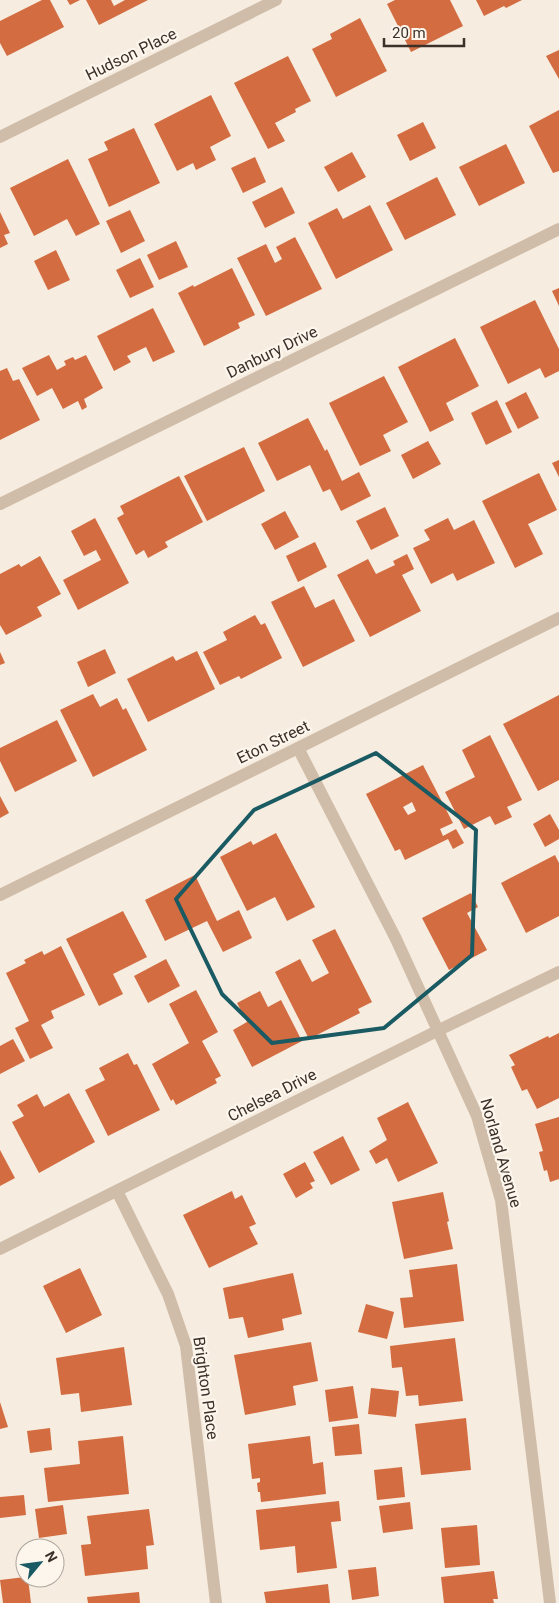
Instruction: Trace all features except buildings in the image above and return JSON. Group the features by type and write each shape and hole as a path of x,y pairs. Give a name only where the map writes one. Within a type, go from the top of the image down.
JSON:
{"street":[{"name":"Hudson Place","path":"0,138 276,0"},
{"name":"Danbury Drive","path":"0,504 559,229"},
{"name":"Eton Street","path":"0,895 559,618"},
{"name":"Norland Avenue","path":"298,748 396,939 439,1030 477,1116 502,1200 550,1603"},
{"name":"Chelsea Drive","path":"0,1249 559,972"},
{"name":"Brighton Place","path":"117,1191 168,1294 186,1346 216,1603"}],"highlighted area":[{"path":"376,753 476,830 472,955 384,1028 272,1043 222,994 176,899 254,810"}]}
